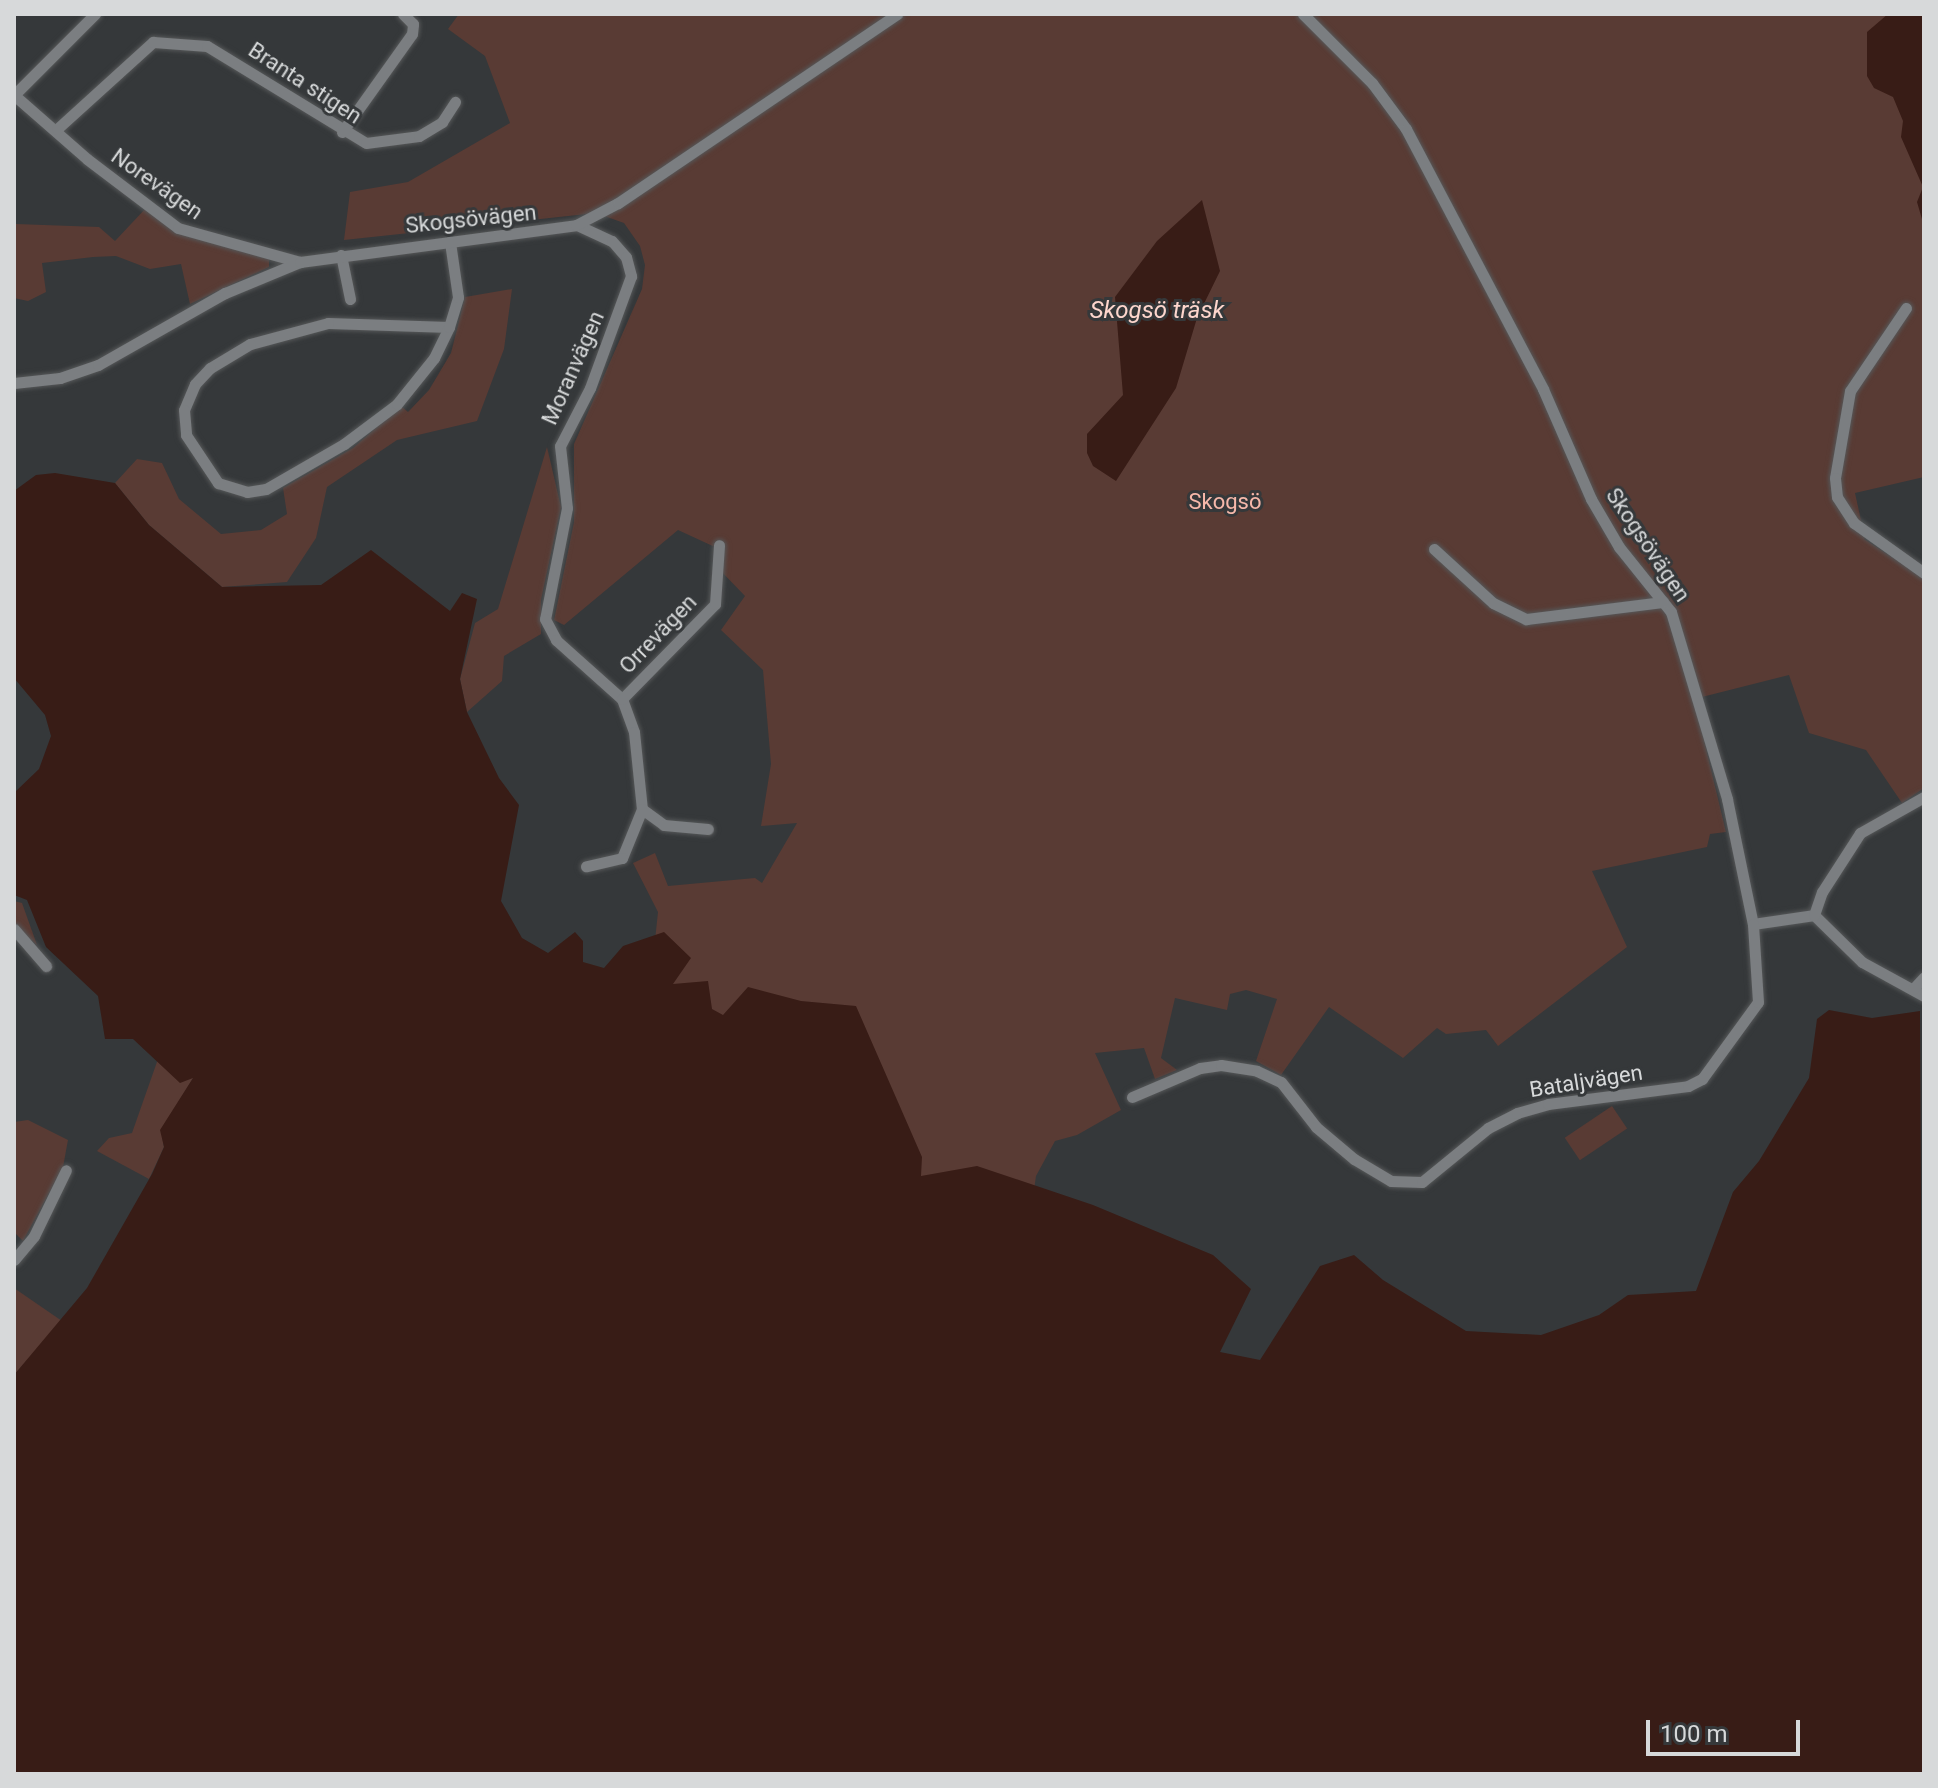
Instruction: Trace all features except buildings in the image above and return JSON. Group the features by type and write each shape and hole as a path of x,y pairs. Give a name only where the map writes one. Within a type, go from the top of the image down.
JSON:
{"street":[{"path":"14,95 95,14"},
{"path":"342,132 412,34 413,24 403,14"},
{"name":"Skogsövägen","path":"14,383 60,378 98,365 225,293 300,262 576,225 628,196 897,14"},
{"name":"Skogsövägen","path":"1303,14 1372,83 1406,129 1543,389 1591,499 1619,547 1663,602 1678,628 1712,742 1753,924"},
{"name":"Branta stigen","path":"57,129 148,46 162,42 197,44 228,56 342,132 366,143 419,136 442,122 455,102"},
{"name":"Norevägen","path":"14,95 57,129 87,159 178,228 300,262"},
{"name":"Moranvägen","path":"576,225 612,241 626,257 631,276 590,388 560,446 567,508 545,619 556,640 622,699 634,732 642,809 622,858 586,866"},
{"path":"449,327 328,323 250,344 210,368 195,384 184,410 186,435 218,483 238,491 266,489 344,444 397,404 434,358 449,327 458,297 450,242"},
{"path":"341,255 350,299"},
{"path":"1906,308 1850,391 1835,478 1837,497 1854,523 1924,573"},
{"name":"Orrevägen","path":"622,699 715,604 719,545"},
{"path":"1434,549 1493,603 1526,619 1663,602"},
{"path":"1814,915 1822,892 1860,833 1924,797"},
{"path":"642,809 664,825 708,829"},
{"path":"1753,924 1814,915"},
{"path":"1814,915 1862,962 1924,996"},
{"name":"Bataljvägen","path":"1132,1097 1200,1068 1221,1065 1257,1071 1281,1082 1325,1136 1365,1167 1391,1181 1422,1182 1488,1128 1517,1113 1548,1104 1688,1086 1702,1079 1758,1002 1753,924"},
{"path":"14,929 46,966"},
{"path":"1913,989 1924,977"},
{"path":"14,1260 34,1236 66,1170"}],"green space":[{"name":"Skogsö","path":"459,14 1924,14 1924,477 1855,493 1862,525 1869,530 1864,539 1924,578 1924,788 1902,803 1866,750 1809,733 1789,675 1694,699 1726,832 1710,834 1707,847 1592,871 1627,947 1498,1046 1486,1030 1446,1034 1437,1028 1403,1058 1329,1007 1281,1075 1256,1061 1277,999 1246,990 1230,994 1227,1010 1175,998 1161,1058 1177,1070 1155,1079 1144,1048 1095,1053 1121,1110 1077,1135 1055,1141 1036,1176 1002,1413 611,1358 658,912 633,863 655,853 668,886 755,878 762,883 797,823 761,826 771,764 763,670 721,630 745,596 716,566 717,548 678,530 564,625 554,620 574,522 574,444 642,289 645,265 640,246 624,223 596,213 344,240 350,192 408,182 510,123 485,56 448,29"},
{"path":"146,208 183,234 269,259 269,267 190,304 181,264 150,269 116,256 42,263 46,292 28,301 14,298 14,214 16,224 99,227 115,241"},
{"path":"512,289 504,349 477,421 397,440 327,487 316,538 287,582 222,587 149,525 115,483 137,459 162,463 179,499 221,534 261,530 287,514 283,488 353,448 401,406 408,412 429,390 451,353 465,297"},
{"path":"547,447 561,507 541,600 541,634 504,656 502,681 467,712 460,679 475,623 498,609"},
{"path":"14,901 22,903 37,945 14,926"},
{"path":"158,1059 194,1077 161,1130 164,1147 149,1179 97,1151 109,1138 132,1133"},
{"path":"1612,1106 1627,1128 1580,1160 1565,1138"},
{"path":"28,1120 68,1140 63,1167 23,1241 14,1232 14,1122"},
{"path":"14,1288 62,1321 14,1375"}],"water":[{"path":"1888,14 1924,14 1924,226 1917,202 1923,187 1901,137 1903,121 1893,97 1874,88 1867,76 1867,32"},
{"name":"Skogsö träsk","path":"1202,200 1220,271 1197,318 1176,388 1116,481 1093,466 1087,453 1087,434 1123,395 1115,297 1157,241"},
{"path":"55,473 115,483 149,525 222,587 321,585 371,550 450,611 462,593 477,599 460,679 467,712 499,778 519,805 501,901 522,938 548,953 575,932 583,941 583,962 604,968 623,946 664,932 691,958 673,984 708,981 712,1009 723,1015 748,987 801,1001 856,1006 922,1157 921,1176 977,1166 1093,1205 1213,1255 1251,1289 1220,1352 1260,1360 1320,1266 1354,1255 1383,1280 1466,1331 1541,1335 1599,1315 1628,1295 1696,1291 1733,1192 1759,1161 1809,1078 1817,1019 1829,1010 1872,1018 1920,1011 1924,1774 14,1774 14,1375 87,1288 152,1174 164,1147 160,1130 193,1078 180,1083 133,1039 105,1039 98,996 46,947 27,900 14,895 14,793 39,769 51,736 45,715 14,678 14,491 36,475"}]}
